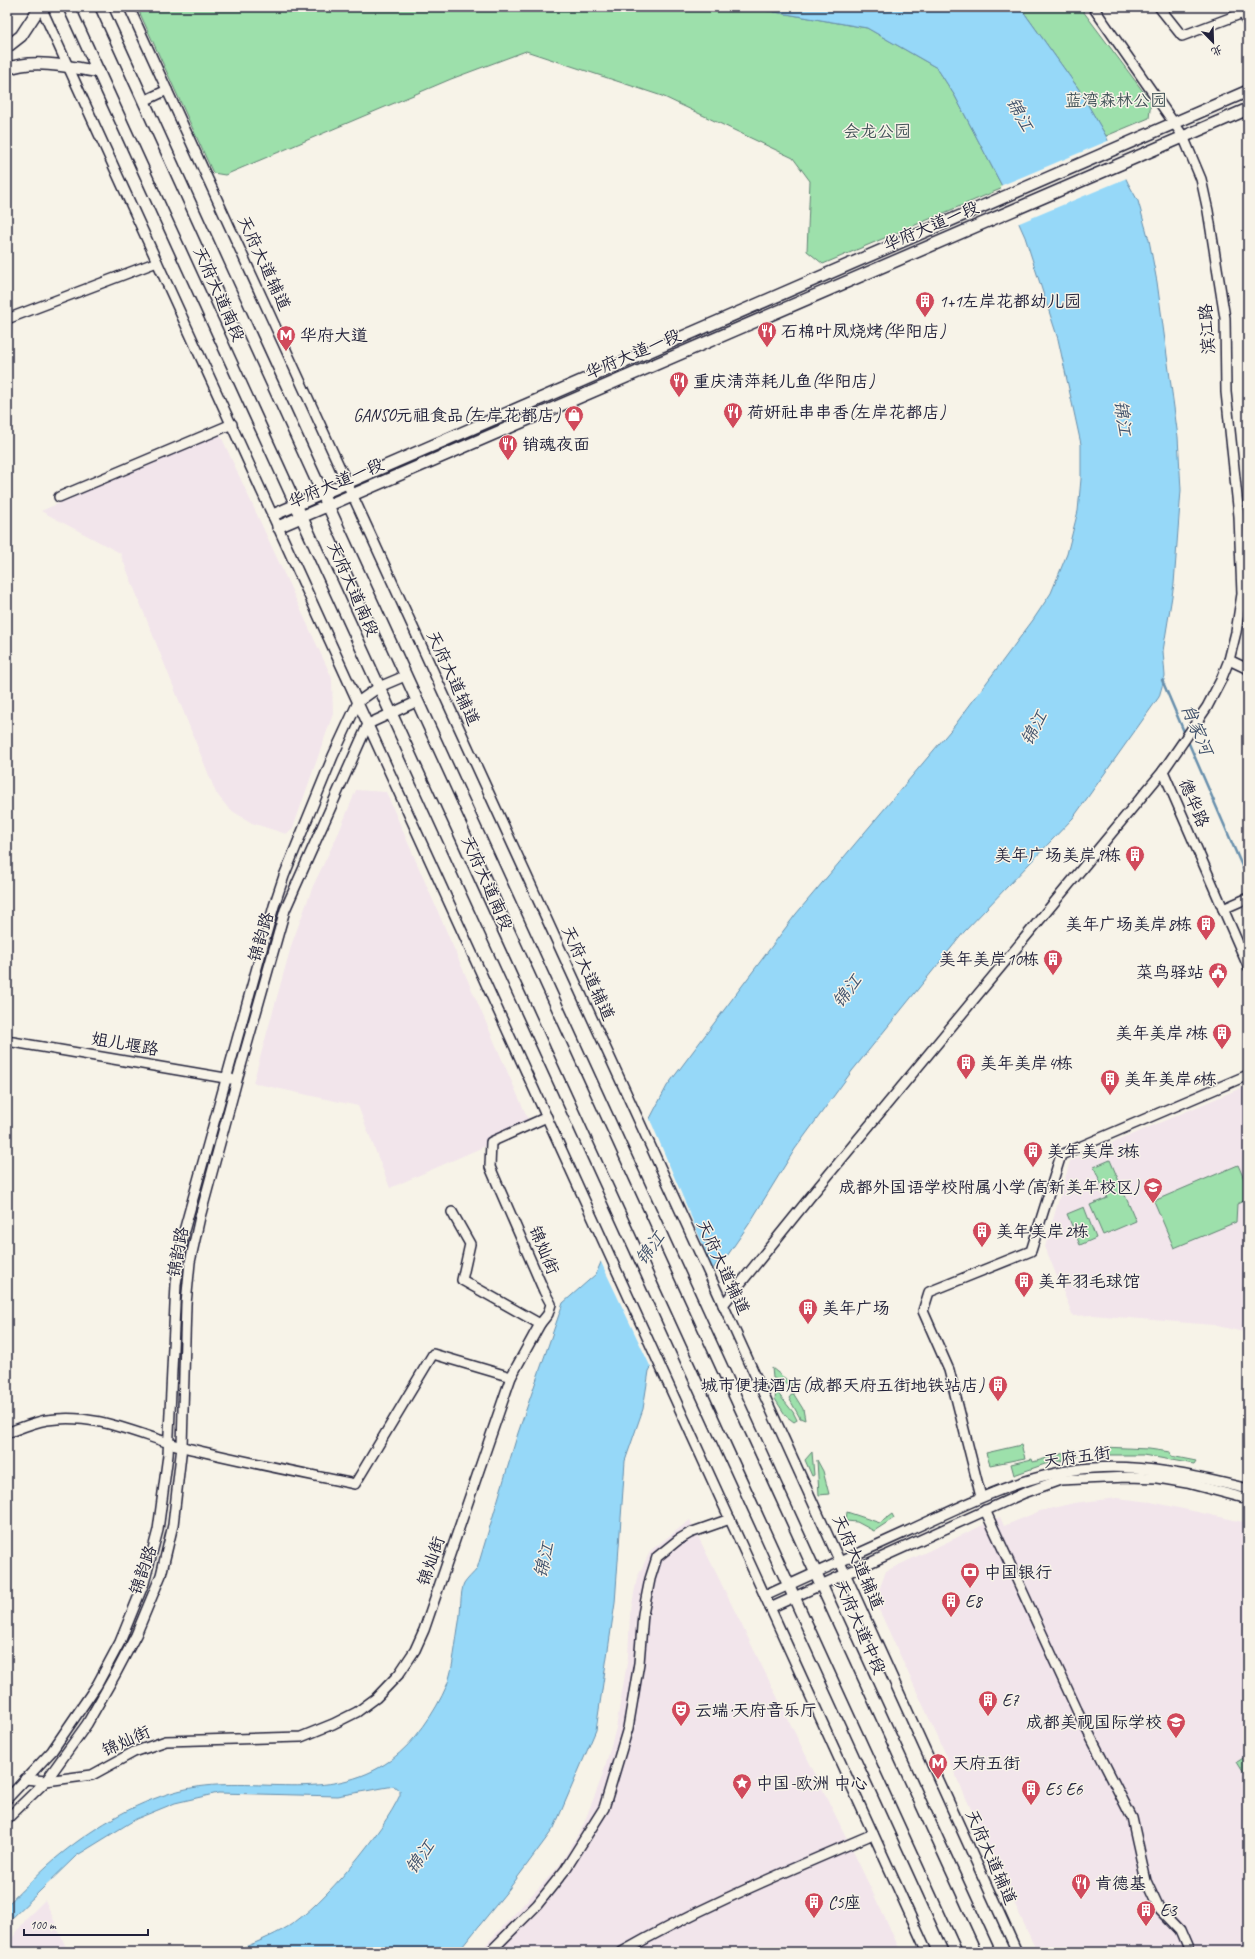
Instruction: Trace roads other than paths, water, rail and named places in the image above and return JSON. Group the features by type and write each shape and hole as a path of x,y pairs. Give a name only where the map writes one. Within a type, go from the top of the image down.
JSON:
{"main road":[{"path":"7,47 21,36 40,7"},
{"name":"天府大道南段","path":"70,7 788,1585"},
{"name":"天府大道南段","path":"101,7 416,702 699,1316"},
{"path":"7,68 27,65 68,66 99,72"},
{"path":"273,515 1248,91"},
{"path":"1183,136 1248,109"},
{"name":"华府大道一段","path":"278,527 1183,136"},
{"name":"天府大道中段","path":"699,1316 989,1952"},
{"path":"788,1585 956,1952"}],"street":[{"path":"40,7 232,424 927,1952"},
{"name":"天府大道辅道","path":"129,7 716,1289 1017,1952"},
{"name":"滨江路","path":"1093,7 1183,136 1201,179 1208,211 1225,318 1226,392 1243,515 1242,594 1236,632 1229,660"},
{"path":"1159,7 1182,36 1243,13 1248,24"},
{"path":"144,101 167,90"},
{"path":"7,319 157,262"},
{"path":"59,497 232,424"},
{"path":"1229,660 1248,669"},
{"name":"德华路","path":"1229,660 1207,707 1162,771 1248,966"},
{"name":"锦韵路","path":"7,1799 52,1751 97,1685 120,1642 144,1583 158,1530 168,1442 176,1284 184,1231 274,906 284,876 333,756 358,702 379,687 405,676"},
{"path":"368,724 416,702"},
{"name":"锦韵路","path":"7,1819 46,1781 87,1724 136,1635 161,1575 173,1524 182,1446 186,1304 190,1262 237,1080 286,910 368,724"},
{"path":"723,1305 1162,771"},
{"path":"1223,909 1248,898"},
{"name":"姐儿堰路","path":"7,1041 237,1080"},
{"path":"981,1497 949,1370 923,1311 930,1292 1031,1251 1062,1155 1248,1074"},
{"name":"锦灿街","path":"25,1779 46,1781 92,1775 134,1752 166,1741 301,1737 357,1712 376,1698 399,1674 415,1650 424,1630 511,1377 540,1324 548,1314 551,1304 490,1167 491,1142 547,1117"},
{"path":"452,1212 470,1244 462,1280 540,1324"},
{"path":"7,1433 47,1420 75,1419 98,1421 124,1427 182,1446 355,1484 433,1354 511,1377"},
{"name":"天府五街","path":"765,1596 981,1497 1056,1473 1109,1467 1131,1467 1204,1478 1248,1489"},
{"name":"天府五街","path":"770,1608 985,1510 1024,1493 1060,1480 1106,1477 1158,1478 1187,1483 1248,1499"},
{"path":"985,1510 1073,1703 1132,1818 1146,1881 1159,1909 1180,1931 1189,1952"},
{"path":"490,1952 537,1905 556,1882 604,1808 628,1728 639,1663 643,1614 650,1579 657,1557 678,1540 690,1533 730,1519"},
{"path":"622,1952 656,1932 729,1897 873,1834"}],"water":[{"name":"锦江","path":"746,7 1020,7 1078,88 1106,136 1138,201 1149,240 1157,282 1178,437 1181,490 1174,584 1163,651 1165,676 1159,697 1073,818 964,932 852,1071 795,1149 749,1224 725,1259 717,1263 682,1314 649,1371 643,1409 625,1461 615,1603 596,1730 554,1828 509,1889 458,1952 233,1952 289,1926 303,1916 318,1902 351,1866 381,1828 400,1795 400,1791 394,1786 337,1796 218,1793 175,1803 136,1819 76,1856 7,1923 7,1905 47,1866 89,1833 136,1806 169,1793 212,1785 239,1784 291,1786 317,1785 342,1781 367,1774 391,1760 408,1745 424,1726 437,1706 449,1679 460,1618 463,1587 465,1582 477,1569 518,1433 563,1303 596,1274 628,1198 645,1128 667,1086 796,914 955,725 1033,620 1051,593 1067,554 1078,511 1081,479 1081,444 1058,339 1025,237 1003,188 955,96 937,68 867,28"}],"waterway":[{"name":"肖家河","path":"1162,680 1185,734"},
{"name":"肖家河","path":"1187,739 1248,880"}],"place":[{"name":"1+1左岸花都幼儿园","path":"925,318"},
{"name":"石棉叶凤烧烤(华阳店)","path":"767,348"},
{"name":"华府大道","path":"286,352"},
{"name":"重庆清萍耗儿鱼(华阳店)","path":"679,398"},
{"name":"荷妍社串串香(左岸花都店)","path":"733,429"},
{"name":"GANSO元祖食品(左岸花都店)","path":"574,432"},
{"name":"销魂夜面","path":"508,461"},
{"name":"美年广场美岸9栋","path":"1135,872"},
{"name":"美年广场美岸8栋","path":"1206,941"},
{"name":"美年美岸10栋","path":"1053,976"},
{"name":"菜鸟驿站","path":"1218,989"},
{"name":"美年美岸7栋","path":"1222,1050"},
{"name":"美年美岸4栋","path":"966,1080"},
{"name":"美年美岸6栋","path":"1110,1096"},
{"name":"美年美岸3栋","path":"1033,1168"},
{"name":"成都外国语学校附属小学(高新美年校区)","path":"1153,1204"},
{"name":"美年美岸2栋","path":"982,1248"},
{"name":"美年羽毛球馆","path":"1024,1298"},
{"name":"美年广场","path":"808,1325"},
{"name":"城市便捷酒店(成都天府五街地铁站店)","path":"998,1402"},
{"name":"中国银行","path":"970,1589"},
{"name":"E8","path":"951,1618"},
{"name":"E7","path":"988,1717"},
{"name":"云端·天府音乐厅","path":"681,1727"},
{"name":"成都美视国际学校","path":"1176,1739"},
{"name":"天府五街","path":"938,1780"},
{"name":"中国-欧洲 中心","path":"742,1800"},
{"name":"E5 E6","path":"1031,1806"},
{"name":"肯德基","path":"1081,1900"},
{"name":"C5座","path":"814,1919"},
{"name":"E3","path":"1146,1927"}],"park label":[{"name":"蓝湾森林公园","path":"1116,100"},
{"name":"会龙公园","path":"877,131"}]}
